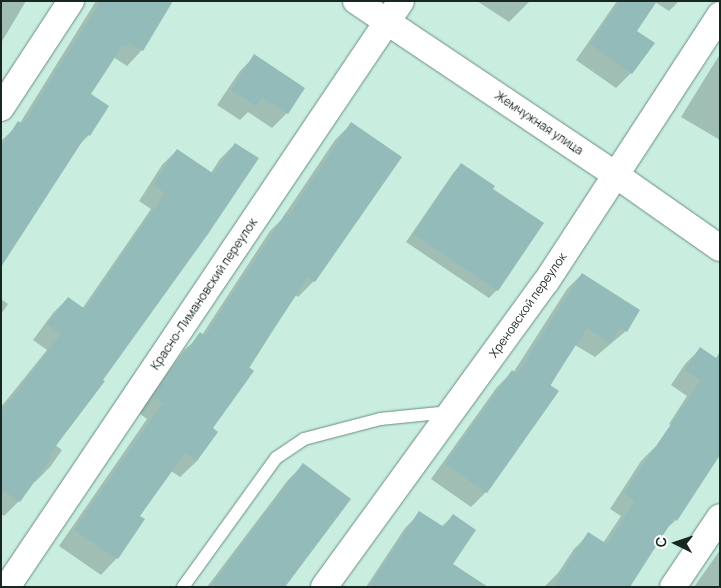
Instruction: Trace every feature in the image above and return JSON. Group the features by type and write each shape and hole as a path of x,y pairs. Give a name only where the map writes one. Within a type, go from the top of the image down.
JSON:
{"street":[{"path":"1,108 71,1"},
{"name":"Жемчужная улица","path":"356,1 395,12 616,175 720,248"},
{"name":"Красно-Лимановский переулок","path":"7,587 395,12"},
{"name":"Хреновской переулок","path":"324,587 546,282 720,15"},
{"path":"673,587 720,517"}],"lane":[{"path":"183,587 276,458 304,439 380,419 452,412"}],"building":[{"path":"101,1 173,1 143,51 129,43 126,47 123,45 91,94 109,106 90,136 87,134 1,267 1,147 18,121 23,124"},
{"path":"620,1 657,1 637,31 655,43 632,74 590,44"},
{"path":"254,54 305,88 288,114 262,97 256,106 231,90"},
{"path":"351,122 402,157 315,282 308,277 249,367 254,371 213,428 218,432 197,461 185,453 140,516 145,519 118,559 74,530 163,403 154,396 200,332 205,336 286,213 289,215"},
{"path":"235,143 259,158 208,234 103,380 105,381 49,455 52,457 20,502 1,489 1,412 61,334 47,324 68,297 85,309 165,193 153,185 177,149 214,174"},
{"path":"461,163 495,186 493,189 544,223 498,291 413,234"},
{"path":"582,273 640,310 627,332 620,328 610,343 587,328 550,385 559,391 487,493 445,464 512,370 517,374"},
{"path":"700,347 716,358 720,352 720,455 677,521 674,518 630,587 553,587 588,532 607,544 635,501 624,493 701,380 685,370"},
{"path":"303,463 351,499 285,587 210,587"},
{"path":"419,511 444,527 453,514 476,530 453,564 488,587 369,587"}]}
